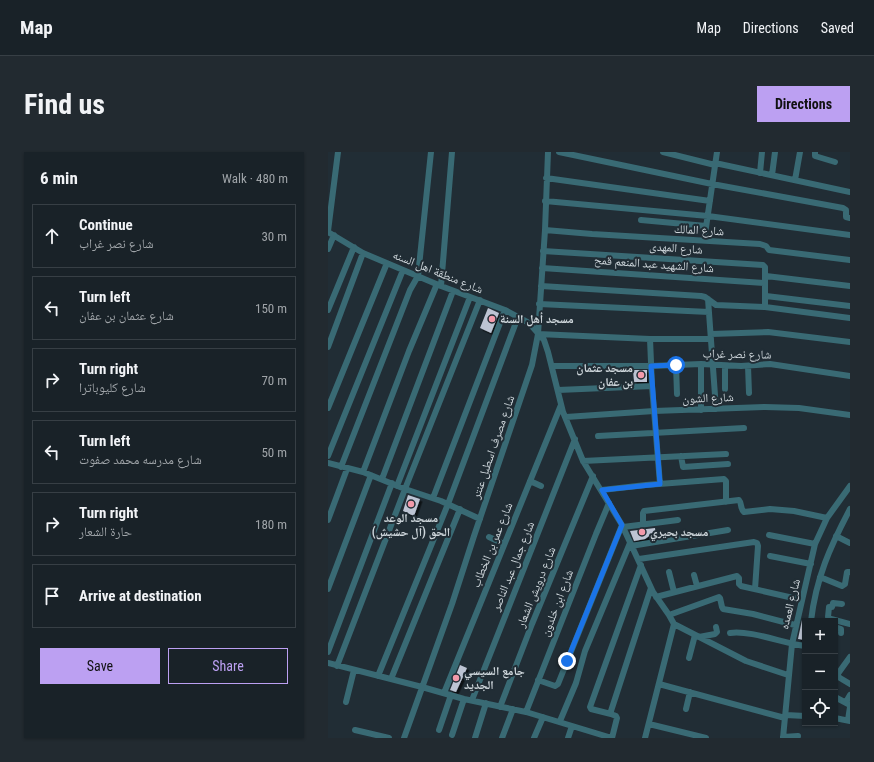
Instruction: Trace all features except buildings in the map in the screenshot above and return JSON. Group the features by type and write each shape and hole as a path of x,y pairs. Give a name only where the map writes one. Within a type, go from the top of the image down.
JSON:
{"street":[{"path":"328,249 338,152"},
{"path":"328,520 344,468 410,290 418,276 431,152"},
{"path":"363,472 409,351 439,285 452,152"},
{"name":"شارع مصرف اسطبل عنتر","path":"404,738 452,604 528,379 538,334 545,230 548,152"},
{"path":"559,152 712,184 843,208 846,210 846,217 850,218"},
{"path":"663,152 850,192"},
{"path":"704,241 717,152"},
{"path":"760,173 762,152"},
{"path":"772,175 775,152"},
{"path":"795,180 800,152"},
{"path":"815,152 815,156 836,162"},
{"path":"546,178 710,201"},
{"path":"545,201 708,216 850,235"},
{"path":"641,220 706,226"},
{"name":"شارع المالك","path":"545,230 760,244 766,246 769,250 850,260"},
{"name":"شارع منطقة اهل السنه","path":"330,233 363,253 439,285 505,310 530,324 538,334"},
{"path":"328,310 354,247"},
{"name":"شارع المهدى","path":"543,251 763,264 765,266 766,280"},
{"path":"328,347 363,253"},
{"path":"328,408 387,263"},
{"name":"شارع الشهيد عبد المنعم قمح","path":"542,268 850,286"},
{"path":"328,456 403,270"},
{"path":"765,307 766,280"},
{"path":"541,286 701,296 716,305 765,307 850,318"},
{"path":"382,479 453,290"},
{"path":"766,296 850,306"},
{"path":"328,652 470,297"},
{"path":"337,666 480,300"},
{"path":"709,301 716,409"},
{"path":"539,304 709,312"},
{"path":"433,498 505,310"},
{"path":"378,676 448,504 518,317"},
{"path":"538,334 650,339 711,337 768,332 850,342"},
{"path":"538,334 544,340 561,405 583,460 622,526 651,588 674,624 746,661 788,675"},
{"path":"650,339 652,386 660,484"},
{"path":"701,364 701,410"},
{"name":"شارع نصر غراب","path":"552,366 651,366 701,364 748,366 763,364 850,376"},
{"path":"676,365 677,394"},
{"path":"725,366 725,389"},
{"path":"748,366 749,393"},
{"path":"558,390 652,386"},
{"name":"شارع عمر بن الخطاب","path":"439,730 447,694 504,544 561,405"},
{"name":"شارع الشون","path":"566,417 654,411 776,407 810,409 850,415"},
{"path":"598,436 744,428"},
{"name":"شارع جمال عبد الناصر","path":"472,700 575,439"},
{"path":"583,460 726,454"},
{"path":"681,456 683,467 728,464"},
{"path":"328,463 363,472 448,504 480,519"},
{"path":"328,588 371,475"},
{"name":"شارع درويش الشعار","path":"500,707 532,624 593,476"},
{"path":"602,490 725,479 726,502"},
{"path":"530,481 541,486"},
{"name":"شارع العمده","path":"783,737 788,675 795,625 815,544 827,518 850,486"},
{"path":"643,524 644,511 740,500 741,509 744,512 770,509 794,511 827,518"},
{"name":"شارع ابن خلدون","path":"526,712 609,503"},
{"path":"391,679 460,509"},
{"name":"شارع العمده","path":"813,618 816,588 836,536 850,509"},
{"path":"622,526 678,520"},
{"path":"538,680 555,686 558,684 622,526"},
{"path":"630,544 728,530"},
{"path":"769,535 815,544"},
{"path":"836,536 850,543"},
{"path":"489,537 504,544"},
{"path":"640,562 754,542 757,543 758,546 755,589"},
{"path":"560,721 576,683 588,644 630,544"},
{"path":"770,556 811,564"},
{"path":"328,664 422,686 464,699 526,712 609,737 618,718 611,714 591,709 590,707 640,562"},
{"path":"669,572 674,592"},
{"path":"820,577 842,586 844,584 847,572 850,572"},
{"path":"694,575 697,586"},
{"path":"656,597 737,576 741,586 802,600"},
{"path":"806,585 816,588"},
{"path":"611,714 610,711 651,588"},
{"path":"669,615 719,597 723,609 753,614 795,625"},
{"path":"830,618 828,616 830,607 832,607 833,603 842,604"},
{"path":"838,621 850,624"},
{"path":"645,738 674,624"},
{"path":"697,636 715,634 717,632 716,627"},
{"path":"838,628 841,629 842,633"},
{"path":"730,633 741,632 802,646"},
{"path":"689,658 697,636"},
{"path":"838,669 850,657"},
{"path":"346,702 354,670"},
{"path":"838,677 850,684"},
{"path":"659,684 785,716 802,716"},
{"path":"686,708 690,692"},
{"path":"838,718 849,720 850,695"},
{"path":"452,735 464,699"},
{"path":"838,699 849,705"},
{"path":"475,738 486,704"},
{"path":"502,738 513,709"},
{"path":"534,738 543,717"},
{"path":"649,724 706,738"},
{"path":"568,738 572,726"},
{"path":"355,730 389,738"},
{"path":"783,737 798,736"}],"place":[{"name":"مسجد أهل السنة","path":"492,319"},
{"name":"مسجد عثمان بن عفان","path":"641,375"},
{"name":"مسجد الوعد الحق (آل حشيش)","path":"411,504"},
{"name":"مسجد بحيري","path":"642,532"},
{"name":"جامع السيسي الجديد","path":"456,678"}],"route":[{"path":"567,661 622,525 602,490 660,484 651,366 676,365"}]}
